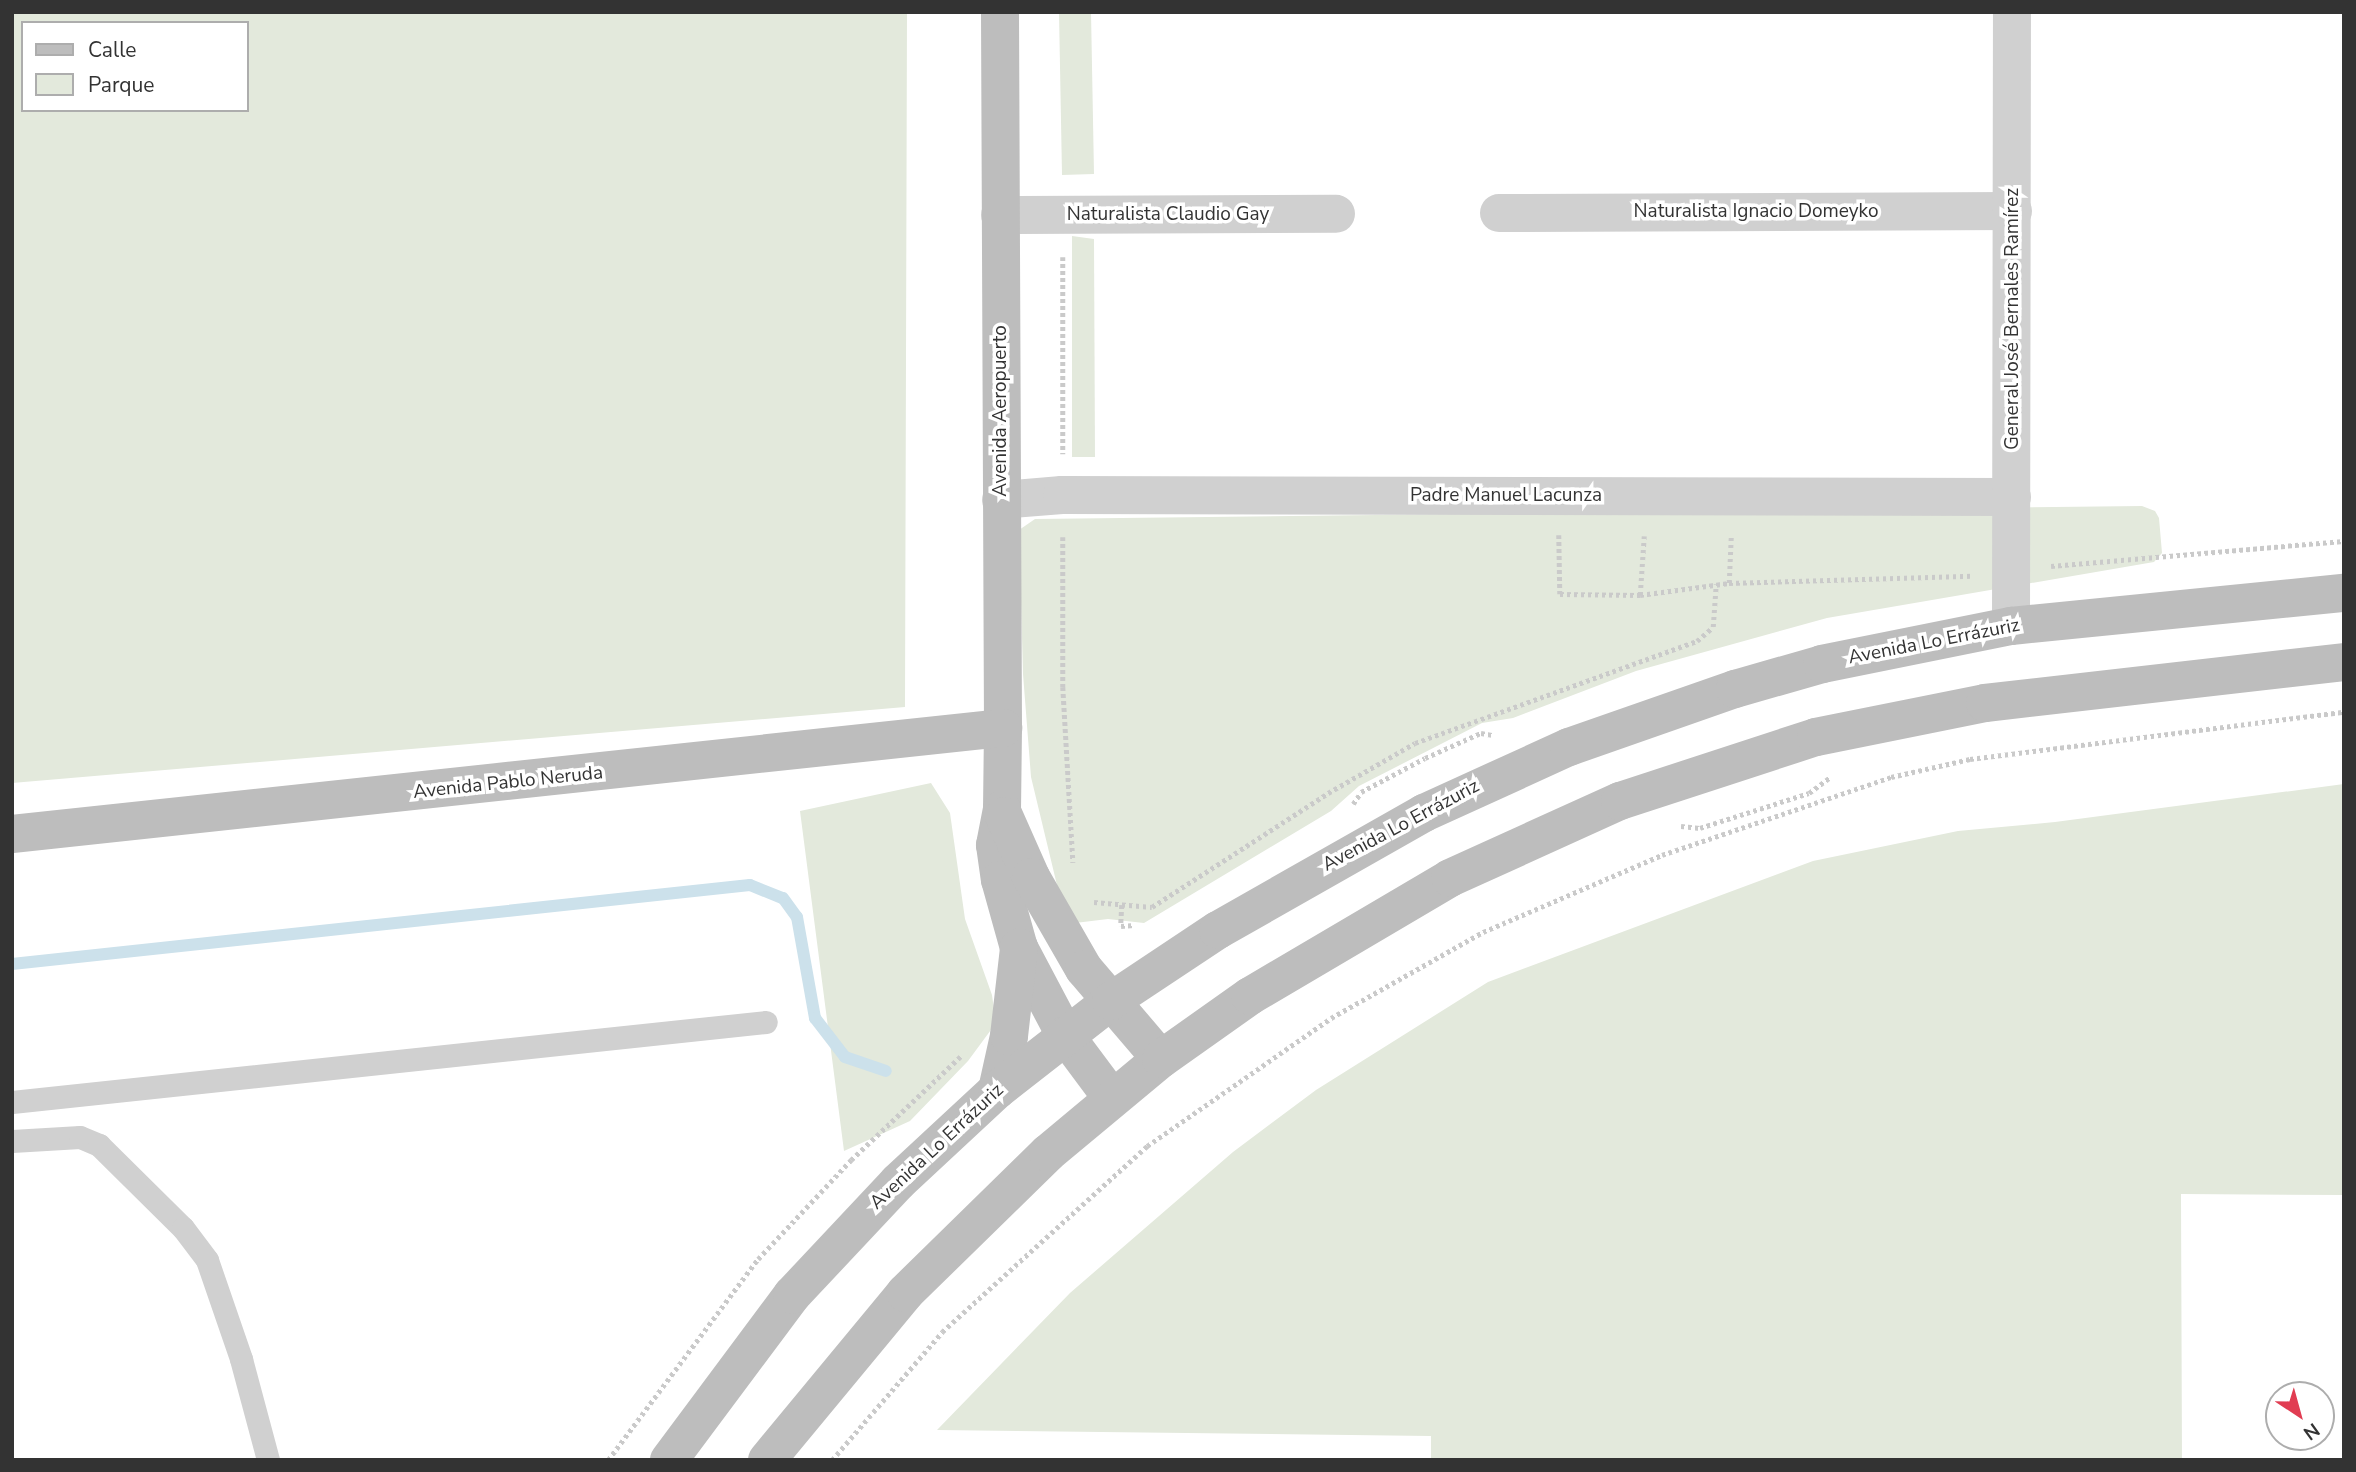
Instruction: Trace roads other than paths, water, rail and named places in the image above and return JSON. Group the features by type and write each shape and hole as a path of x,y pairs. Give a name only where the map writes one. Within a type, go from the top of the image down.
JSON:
{"main road":[{"name":"Avenida Aeropuerto","path":"1000,12 1003,728 1002,809 995,845 999,880 1019,948 1065,1035 1112,1098"},
{"name":"Avenida Lo Errázuriz","path":"669,1460 792,1295 898,1182 996,1090 1111,1001 1345,854 1546,757 1722,693 1822,664 2011,626 2344,593"},
{"path":"767,1460 905,1293 1048,1153 1112,1098 1161,1059 1250,996 1450,878 1570,821 1685,777 1816,737 1986,703 2344,662"},
{"name":"Avenida Pablo Neruda","path":"12,834 1003,728"},
{"name":"Avenida Aeropuerto","path":"1002,809 1044,901 1084,969 1161,1059"},
{"path":"996,1090 1009,1036 1019,948"}],"street":[{"name":"General José Bernales Ramírez","path":"2011,626 2014,211 2012,12"},
{"name":"Naturalista Ignacio Domeyko","path":"1499,214 2014,211"},
{"name":"Naturalista Claudio Gay","path":"1000,215 1336,214"},
{"name":"Padre Manuel Lacunza","path":"1001,500 1062,495 2012,497"}],"lane":[{"path":"12,1102 766,1022"},
{"path":"12,1141 80,1137 99,1145 183,1228 207,1260 241,1359 268,1460"}],"waterway":[{"path":"12,964 750,885 783,898 797,917 815,1018 845,1057 886,1071"}]}
